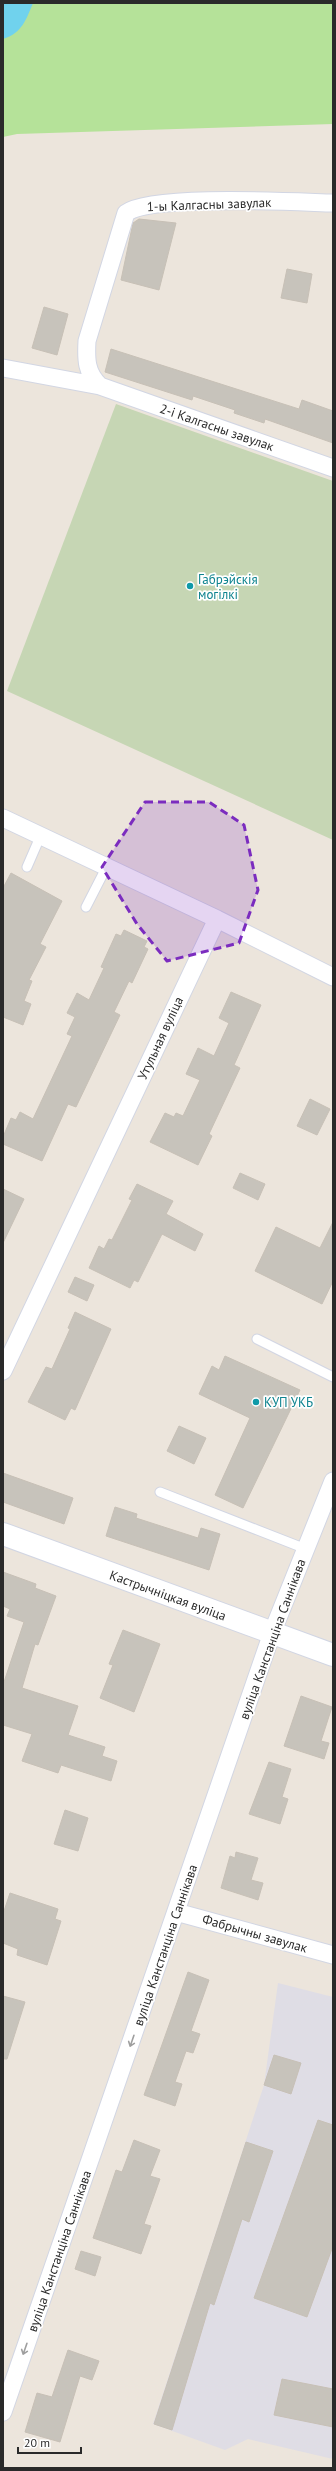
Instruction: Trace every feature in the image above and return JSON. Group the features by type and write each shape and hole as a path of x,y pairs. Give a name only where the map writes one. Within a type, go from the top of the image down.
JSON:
{"main road":[{"name":"Кастрычніцкая вуліца","path":"3,1534 333,1655"}],"street":[{"name":"1-ы Калгасны завулак","path":"100,386 89,372 86,356 87,341 126,213 133,207 157,204 239,201 333,203"},
{"name":"2-і Калгасны завулак","path":"3,368 100,386 333,468"},
{"path":"3,818 40,837 217,919 333,977"},
{"name":"Утульная вуліца","path":"3,1371 217,919"},
{"name":"вуліца Канстанціна Саннікава","path":"3,2412 272,1633 333,1481"},
{"name":"Фабрычны завулак","path":"176,1912 333,1955"}],"lane":[{"path":"27,867 40,837"},
{"path":"86,906 106,868"},
{"path":"257,1339 333,1377"},
{"path":"160,1492 306,1549"}],"highlighted area":[{"path":"145,802 209,802 244,825 258,890 239,943 167,961 137,924 102,867"}],"shaded area":[{"path":"278,1983 333,1997 333,2459 248,2439 225,2450 153,2424 264,2085"}],"green space":[{"path":"3,3 333,3 333,124 17,134 3,137"},
{"name":"Габрэйскія могілкі","path":"116,404 333,481 333,840 7,691"}],"water":[{"path":"3,3 33,3 19,29 15,33 3,39"}],"building":[{"path":"139,219 176,223 159,290 121,280 133,223"},
{"path":"287,269 312,274 307,303 281,298"},
{"path":"44,307 68,314 57,355 32,348"},
{"path":"111,349 299,409 302,400 333,411 333,443 265,419 264,423 234,413 235,410 193,396 192,400 105,372"},
{"path":"11,873 62,901 40,944 46,947 29,980 32,981 24,1001 31,1004 23,1025 3,1017 3,888"},
{"path":"124,930 147,941 144,947 148,949 132,983 129,981 114,1012 120,1015 76,1107 68,1104 42,1161 3,1144 3,1137 11,1118 16,1120 20,1112 33,1119 72,1036 67,1034 75,1017 67,1013 77,993 89,1000 104,968 101,967 116,934 121,936"},
{"path":"231,992 261,1005 234,1065 240,1068 209,1134 212,1136 198,1165 150,1142 165,1113 174,1117 176,1113 183,1116 200,1080 186,1074 198,1048 214,1056 229,1023 219,1018"},
{"path":"310,1099 330,1109 317,1135 297,1126"},
{"path":"240,1173 265,1184 258,1200 233,1188"},
{"path":"137,1184 173,1201 166,1214 203,1234 195,1251 162,1234 138,1282 134,1280 130,1288 89,1268 99,1246 104,1249 109,1239 112,1240 132,1200 129,1199"},
{"path":"3,1189 24,1199 3,1243"},
{"path":"333,1222 333,1281 322,1304 255,1271 276,1227 320,1248"},
{"path":"75,1277 94,1285 87,1301 68,1292"},
{"path":"75,1312 111,1329 75,1410 71,1408 65,1420 28,1402 46,1367 52,1369 70,1329 68,1328"},
{"path":"225,1356 300,1390 243,1508 215,1495 250,1418 199,1394 212,1366 219,1370"},
{"path":"179,1426 206,1438 194,1464 167,1451"},
{"path":"3,1473 73,1498 64,1524 3,1502"},
{"path":"115,1507 137,1514 136,1518 198,1538 201,1528 220,1534 209,1570 106,1536"},
{"path":"3,1572 36,1584 35,1588 56,1596 38,1645 35,1644 22,1688 78,1706 68,1735 105,1747 102,1756 117,1761 111,1781 61,1765 58,1773 22,1761 32,1734 3,1725 3,1685 24,1622 7,1616 10,1609 3,1606"},
{"path":"123,1630 160,1644 134,1712 100,1698 113,1665 109,1664"},
{"path":"301,1696 332,1707 321,1741 329,1743 324,1759 284,1746"},
{"path":"269,1762 291,1769 282,1797 288,1799 280,1824 249,1814"},
{"path":"65,1810 88,1818 78,1851 54,1844"},
{"path":"236,1852 258,1858 251,1880 263,1883 258,1900 221,1888 230,1856 235,1858"},
{"path":"10,1893 58,1909 55,1919 61,1921 47,1965 17,1955 18,1949 3,1943 3,1914"},
{"path":"188,1972 209,1980 191,2031 200,2034 193,2053 186,2051 175,2082 182,2084 175,2106 144,2095"},
{"path":"3,1996 25,2002 7,2059 3,2059"},
{"path":"274,2055 301,2063 291,2094 264,2085"},
{"path":"318,2120 333,2125 333,2246 307,2317 254,2298"},
{"path":"134,2140 160,2150 150,2176 160,2179 144,2224 151,2226 141,2254 93,2238 116,2170 122,2172"},
{"path":"246,2142 273,2151 249,2222 242,2219 214,2305 210,2303 172,2430 154,2424"},
{"path":"81,2251 101,2257 95,2276 75,2269"},
{"path":"68,2350 99,2361 92,2380 80,2376 60,2442 25,2432 37,2393 52,2397"},
{"path":"282,2379 333,2389 333,2427 274,2415"}],"place":[{"name":"Габрэйскія могілкі","path":"190,586"},
{"name":"КУП УКБ","path":"256,1402"}]}
